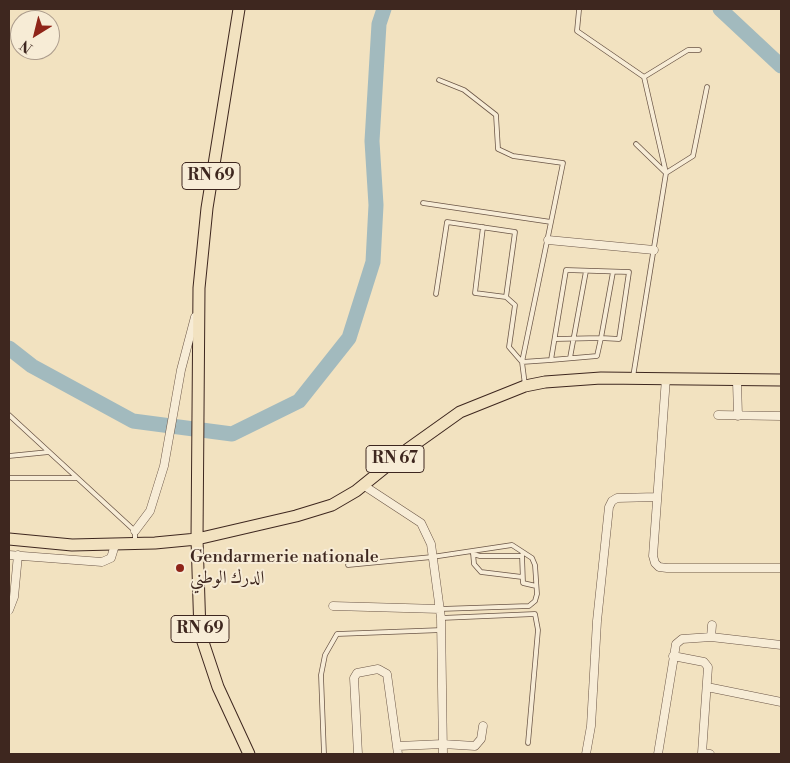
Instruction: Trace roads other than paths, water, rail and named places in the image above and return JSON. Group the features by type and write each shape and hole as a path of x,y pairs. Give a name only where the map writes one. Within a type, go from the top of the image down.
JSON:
{"main road":[{"name":"RN 69","path":"238,9 207,208 198,305 197,539 200,634 210,666 248,754"},
{"name":"RN 67","path":"9,539 50,545 135,544 197,539 296,516 332,505 363,485 408,449 460,412 525,386 545,382 633,377 781,380"}],"street":[{"path":"548,240 654,250"},
{"path":"136,531 150,511 164,466 181,370 198,305"},
{"path":"666,378 653,556 659,567 781,568"},
{"path":"737,380 738,416"},
{"path":"718,415 781,416"},
{"path":"363,485 421,523 428,535 442,630 444,754"},
{"path":"586,754 591,726 597,621 609,507 612,501 618,498 657,496"},
{"path":"9,555 102,562 110,558 115,545"},
{"path":"9,610 14,597 18,555"},
{"path":"333,606 440,609"},
{"path":"711,637 712,625"},
{"path":"658,754 676,644 682,639 711,637 781,645"},
{"path":"673,656 704,662 708,667 704,754"},
{"path":"358,754 354,678 357,673 378,669 387,674 398,750 443,744 475,746 481,739 483,726"},
{"path":"707,687 781,702"}],"lane":[{"path":"579,10 577,31 644,77 666,173 633,377"},
{"path":"644,77 688,50 699,50"},
{"path":"440,80 464,90 496,114 498,149 513,156 563,163 522,362 525,386"},
{"path":"666,173 693,156 707,87"},
{"path":"636,144 666,173"},
{"path":"423,203 551,222"},
{"path":"436,294 447,222 515,232 506,297"},
{"path":"483,227 475,293 506,297 514,305 509,347 522,362"},
{"path":"551,360 566,270 629,272 619,339 555,340"},
{"path":"570,358 586,271"},
{"path":"522,362 597,356 613,272"},
{"path":"9,415 136,531 135,544"},
{"path":"9,456 49,452"},
{"path":"9,478 77,478"},
{"path":"348,565 432,557 512,545 522,554 532,558 535,565 536,586 535,601 529,606 440,609"},
{"path":"472,552 480,556 522,554"},
{"path":"472,552 474,564 481,572 522,577"},
{"path":"522,554 523,583 536,586"},
{"path":"441,618 535,614 538,630 528,744"},
{"path":"324,754 321,675 325,655 337,634 442,630"}],"waterway":[{"path":"9,348 32,366 133,421 232,434 299,401 349,338 373,262 376,205 372,141 379,24 384,9"},
{"path":"720,9 781,66"}],"place":[{"name":"Gendarmerie nationale الدرك الوطني","path":"180,568"}]}
